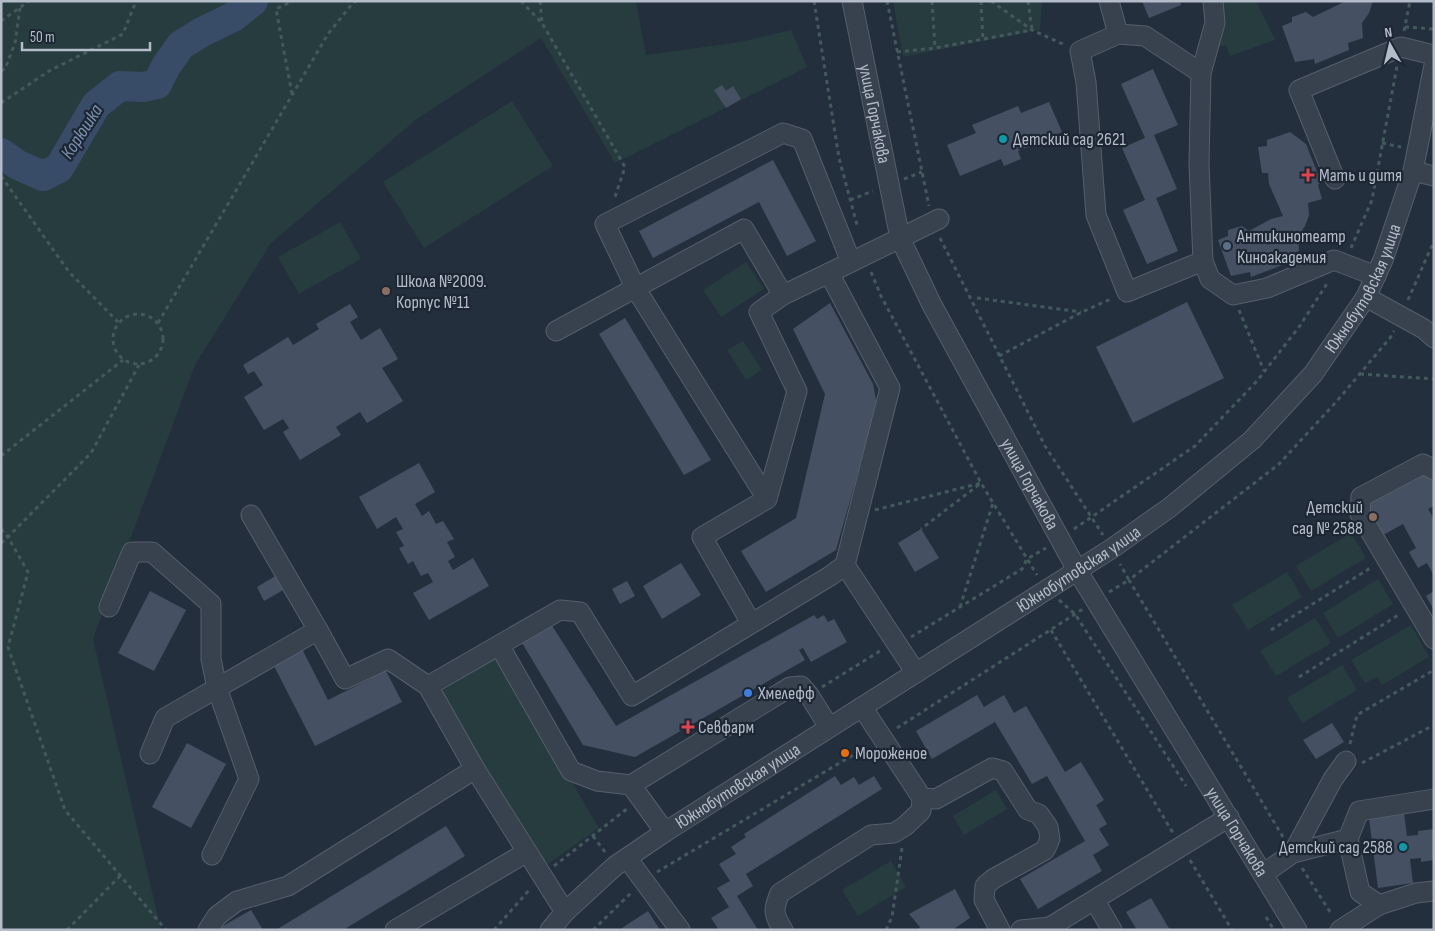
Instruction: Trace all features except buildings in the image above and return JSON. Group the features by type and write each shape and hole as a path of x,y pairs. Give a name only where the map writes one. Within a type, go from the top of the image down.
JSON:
{"street":[{"name":"улица Горчакова","path":"852,1 900,238 932,306 1077,570 1297,930"},
{"path":"1109,1 1118,34"},
{"path":"1213,1 1215,23 1201,73 1199,164 1203,261 1210,279 1233,295 1267,288 1334,260 1376,276"},
{"path":"1201,73 1145,36 1118,34 1080,51 1086,82 1096,215 1127,292 1203,261"},
{"path":"1335,179 1299,90 1401,47 1434,55"},
{"name":"Южнобутовская улица","path":"550,930 565,912 615,866 829,727 1111,549 1169,508 1252,440 1314,374 1366,297 1376,276 1414,171 1434,65"},
{"path":"767,499 636,289 605,224 782,134 802,139 851,262"},
{"path":"1414,171 1434,176"},
{"path":"751,624 702,537 767,499 797,391 759,312 783,295 936,221"},
{"path":"556,331 744,229 783,295"},
{"path":"428,686 560,610 580,612 632,696 830,576 845,565 890,388 829,273"},
{"path":"1366,297 1430,330"},
{"path":"1434,470 1423,464 1361,497 1360,514 1434,639"},
{"path":"252,515 345,679 388,658 428,686 475,769 565,912"},
{"path":"109,607 132,552 152,552 211,604 211,659 217,688 249,779 212,855"},
{"path":"845,565 916,673"},
{"path":"150,754 165,718 318,630"},
{"path":"499,645 572,771 597,781 636,792 665,832"},
{"path":"636,792 790,687 801,686 809,694 829,727"},
{"path":"783,930 776,919 774,906 780,893 871,835 894,833 921,811 922,798 862,707"},
{"path":"1293,853 1333,779 1346,761"},
{"path":"922,798 936,798 992,768 1003,771 1028,810 1039,814 1048,826 1050,840 1045,850 992,879 985,886 984,900 1000,930"},
{"path":"208,930 217,916 237,901 262,892 272,892 288,886 475,769"},
{"path":"1379,905 1360,892 1348,839 1359,811 1434,798"},
{"path":"1021,930 1050,928 1229,818"},
{"path":"1263,874 1293,853 1348,839"},
{"path":"395,930 526,852"},
{"path":"627,858 680,930"},
{"path":"1340,929 1379,905 1416,893 1434,891"},
{"path":"1095,901 1112,930"}],"path":[{"path":"1,21 29,1"},
{"path":"1,103 50,71 123,34 136,1"},
{"path":"292,94 276,8 293,1"},
{"path":"158,323 328,34 356,1"},
{"path":"521,1 542,23 625,167 605,224"},
{"path":"540,1 542,23"},
{"path":"887,1 936,221 999,356 1045,446 1091,516"},
{"path":"932,1 935,48"},
{"path":"981,1 983,40"},
{"path":"991,1 1032,30 1080,51"},
{"path":"1028,1 1032,30"},
{"path":"809,694 896,642 910,638 1022,569 1027,559 1060,539 1195,446 1265,372 1328,282 1344,264 1372,200 1410,1"},
{"path":"1,71 5,69 15,42 20,8"},
{"path":"1405,27 1434,29"},
{"path":"897,52 935,48 1032,30"},
{"path":"1,176 70,272 118,322"},
{"path":"593,930 644,880 882,738 1129,580 1279,464 1390,338 1402,317 1409,296 1434,241"},
{"path":"999,356 1082,312 1127,292"},
{"path":"1233,295 1265,372"},
{"path":"977,298 1082,312"},
{"path":"143,314 151,317 158,323 162,331 163,346 159,354 154,359 139,365 130,364 123,360 117,353 112,338 118,322 130,315 143,314"},
{"path":"1,456 123,360"},
{"path":"1,542 92,453 139,365"},
{"path":"1359,374 1434,379"},
{"path":"858,514 981,483 921,529"},
{"path":"960,607 993,503"},
{"path":"1,528 28,572 8,647 65,810 166,930"},
{"path":"1271,630 1386,559"},
{"path":"1129,580 1340,929"},
{"path":"1299,677 1413,606"},
{"path":"1051,630 1232,930"},
{"path":"1434,670 1357,715 1346,761 1354,768 1434,725"},
{"path":"494,930 542,875 636,792"},
{"path":"886,930 892,917 904,826"},
{"path":"67,930 120,876"}],"green space":[{"path":"1,1 636,1 646,55 740,42 791,30 807,67 615,163 541,38 418,118 271,243 195,365 93,639 161,930 1,930"},
{"path":"893,1 1042,1 1040,30 903,57"},
{"path":"1219,1 1256,1 1275,40 1230,56 1226,45 1218,47"},
{"path":"512,101 553,166 424,248 383,182"},
{"path":"340,222 361,259 299,294 278,257"},
{"path":"746,262 764,289 721,317 703,290"},
{"path":"743,341 762,370 746,380 727,350"},
{"path":"1351,533 1366,558 1311,591 1296,566"},
{"path":"1287,572 1302,597 1248,630 1232,605"},
{"path":"1378,579 1393,604 1338,638 1323,613"},
{"path":"1315,618 1331,643 1276,676 1260,651"},
{"path":"1411,625 1429,657 1382,685 1377,677 1365,683 1351,660"},
{"path":"498,657 599,828 545,866 439,692"},
{"path":"1342,665 1357,690 1302,723 1287,698"},
{"path":"996,790 1007,809 964,835 953,816"},
{"path":"891,861 906,887 858,916 842,890"}],"waterway":[{"name":"Корюшка","path":"1,153 18,165 43,176 59,168 96,105 120,86 143,87 157,84 166,66 181,45 233,17 253,1"}],"place":[{"name":"Детский сад 2621","path":"1003,139"},
{"name":"Мать и дитя","path":"1308,175"},
{"name":"Антикинотеатр Киноакадемия","path":"1227,246"},
{"name":"Школа №2009. Корпус №11","path":"386,291"},
{"name":"Детский сад № 2588","path":"1373,517"},
{"name":"Хмелефф","path":"748,693"},
{"name":"Севфарм","path":"688,727"},
{"name":"Мороженое","path":"845,753"},
{"name":"Детский сад 2588","path":"1403,847"}]}
